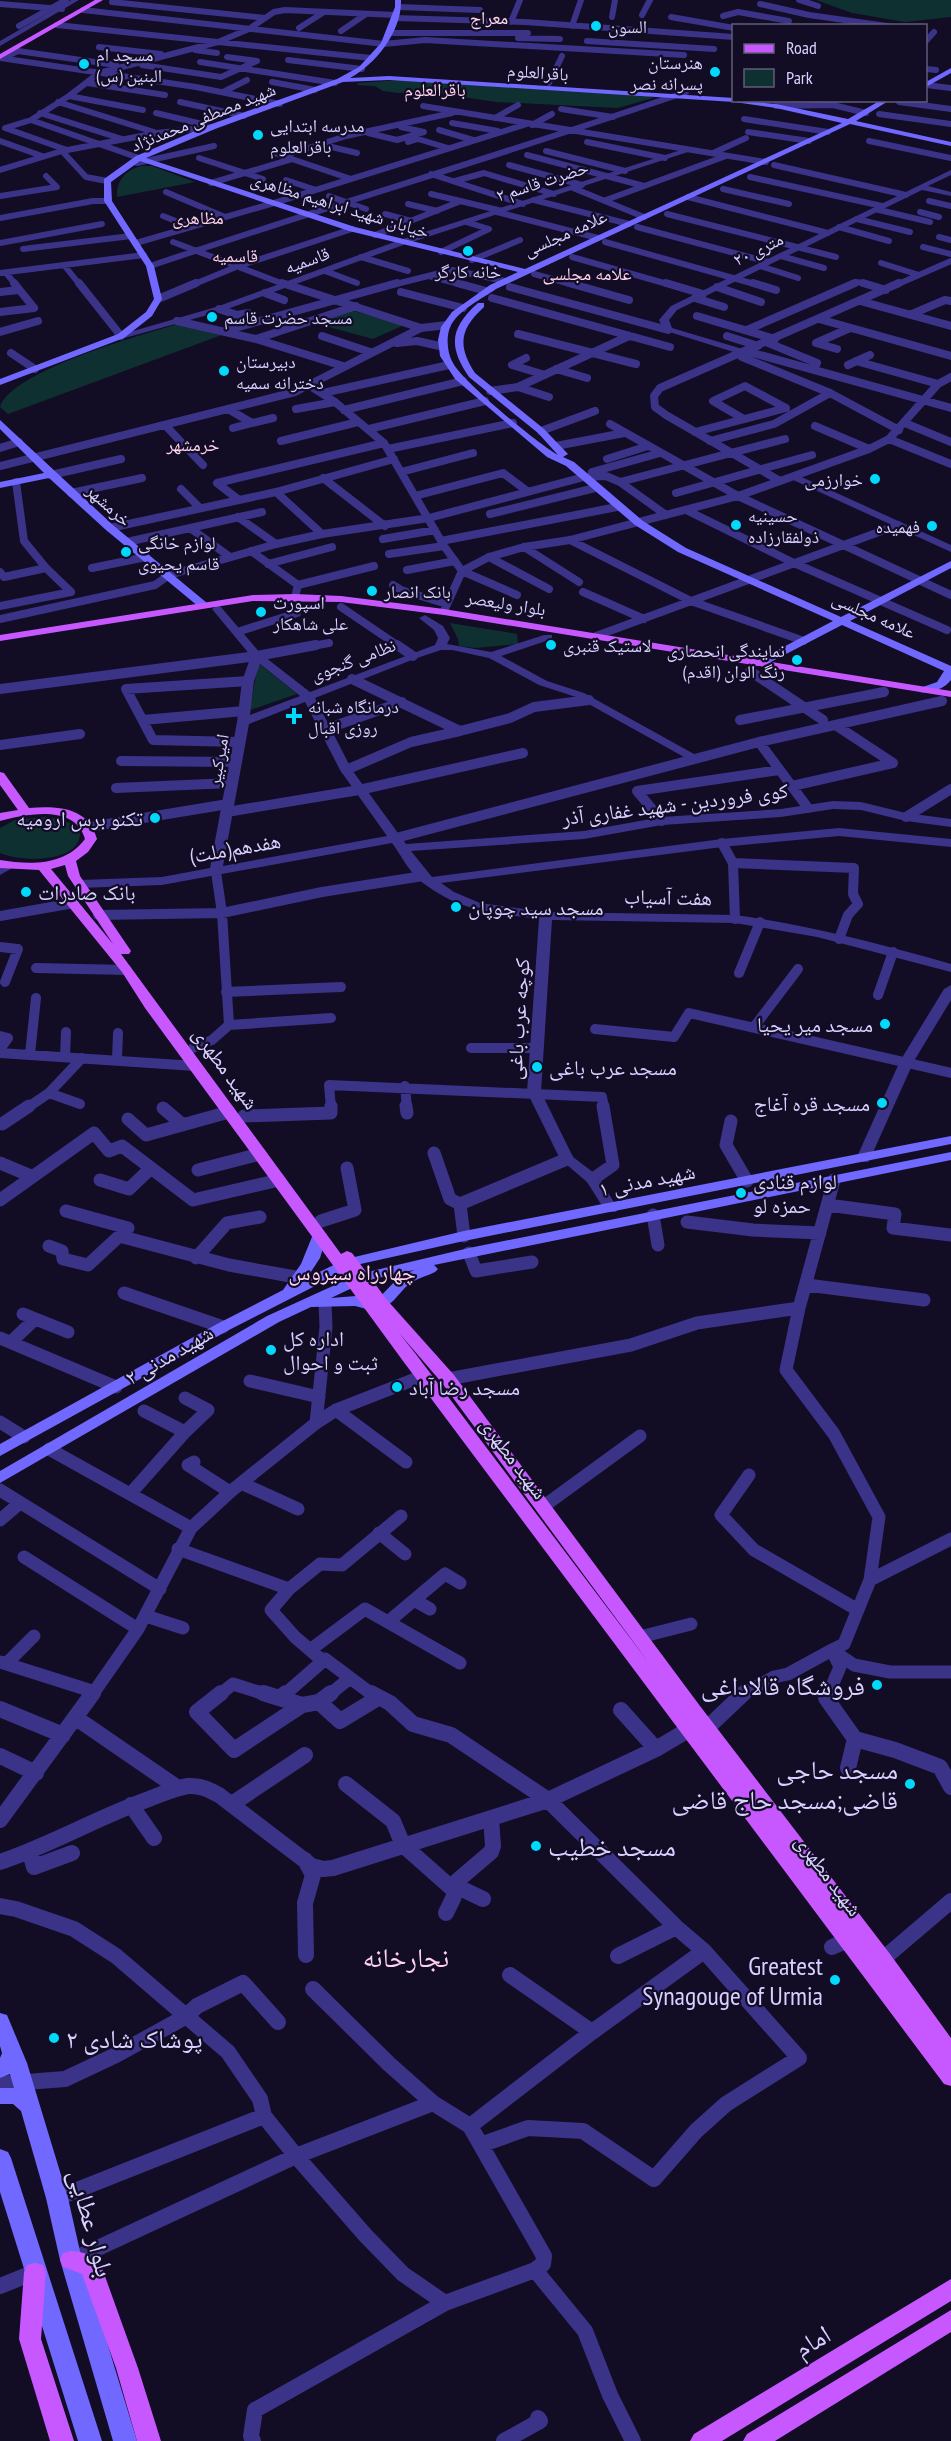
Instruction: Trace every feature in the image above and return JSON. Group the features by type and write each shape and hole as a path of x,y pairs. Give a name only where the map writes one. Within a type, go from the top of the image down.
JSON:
{"main road":[{"path":"0,50 87,0"},
{"path":"1,58 100,0"},
{"path":"337,82 362,69 384,44 398,3"},
{"path":"927,84 951,61"},
{"name":"باقرالعلوم","path":"362,69 394,75 686,92 732,99"},
{"path":"927,77 951,70"},
{"name":"باقرالعلوم","path":"337,82 389,78 732,99"},
{"name":"شهید مصطفی محمدنژاد","path":"107,181 127,165 212,127 337,82"},
{"name":"باقرالعلوم","path":"757,102 951,144"},
{"name":"علامه مجلسی","path":"570,464 551,455 463,381 449,365 444,347 447,325 463,308 507,284 523,271 667,214 750,177 809,141 866,114 884,102"},
{"name":"علامه مجلسی","path":"633,226 644,217 688,197 860,124 898,102"},
{"name":"خیابان شهید ابراهیم مظاهری","path":"142,160 352,229 534,274"},
{"path":"1,384 11,378 121,336 149,314 158,299 150,266 108,201 107,181"},
{"name":"علامه مجلسی","path":"507,284 572,257 601,240"},
{"name":"علامه مجلسی","path":"489,295 461,326 458,340 459,355 472,375 541,431 570,464 617,507 682,550 951,670"},
{"path":"447,325 461,326"},
{"path":"1,384 35,369"},
{"path":"476,393 490,391"},
{"name":"خرمشهر","path":"0,423 33,458 110,528 203,605"},
{"path":"0,485 51,475"},
{"path":"755,667 951,564"},
{"name":"بلوار ولیعصر","path":"0,640 253,598 341,599 446,608 884,692 948,699"},
{"name":"بلوار ولیعصر","path":"180,611 294,604 341,607 924,690 948,699"},
{"path":"0,632 143,609 180,611"},
{"path":"0,647 152,621 180,611"},
{"path":"924,690 946,681 951,670"},
{"path":"0,776 25,811"},
{"path":"0,817 25,811 68,814 89,827 91,838 88,846 69,859 42,866 3,867"},
{"name":"شهید مطهری","path":"69,859 74,876 98,915 193,1048 260,1154 320,1228"},
{"name":"شهید مطهری","path":"42,866 127,970 195,1066 236,1114 359,1280 423,1376 688,1730 840,1943 951,2078"},
{"name":"شهید مدنی ۱","path":"347,1264 464,1236 611,1209 951,1140"},
{"name":"شهید مدنی ۱","path":"359,1280 469,1253 951,1156"},
{"path":"824,1167 834,1180"},
{"path":"286,1304 309,1268 316,1251 320,1228"},
{"path":"286,1304 356,1301 376,1304 404,1280 451,1257"},
{"name":"شهید مدنی ۲","path":"0,1478 286,1304 347,1264"},
{"name":"شهید مدنی ۲","path":"0,1451 223,1327 359,1280"},
{"name":"شهید مطهری","path":"376,1304 448,1379 707,1728 883,1959 951,2054"},
{"name":"بلوار عطایی","path":"0,2021 6,2061 22,2082 57,2198 71,2260 125,2441"},
{"path":"0,2096 17,2096 28,2105"},
{"path":"0,2158 90,2441"},
{"path":"71,2260 81,2261 91,2268 127,2368 149,2441"},
{"path":"35,2272 30,2339 62,2441"},
{"name":"امام","path":"702,2441 951,2289"},
{"path":"755,2441 951,2320"}],"street":[{"path":"29,27 19,26 66,0"},
{"path":"0,44 76,0"},
{"path":"158,0 172,2"},
{"path":"511,22 520,0"},
{"path":"572,26 580,0"},
{"path":"615,0 612,20 663,26 660,32"},
{"path":"642,15 650,0"},
{"path":"790,10 814,5 798,0"},
{"path":"112,2 265,18"},
{"path":"398,3 480,10"},
{"path":"0,4 62,9"},
{"path":"205,4 274,12 285,10 366,14 440,23 502,24 511,22 526,27"},
{"path":"760,4 809,15 873,24"},
{"path":"784,24 833,9"},
{"path":"82,10 384,44 425,40 684,55"},
{"path":"107,181 86,177 65,151 4,128 31,120 69,96 99,73 218,42 249,29 274,12"},
{"path":"299,28 324,12"},
{"path":"723,16 738,12 789,21"},
{"path":"341,31 366,14"},
{"path":"742,21 756,15"},
{"path":"671,17 732,28"},
{"path":"389,33 552,24 732,38"},
{"path":"57,25 371,58"},
{"path":"575,50 586,41 594,28"},
{"path":"927,31 934,32 927,40"},
{"path":"709,56 724,36"},
{"path":"511,45 519,38 560,39"},
{"path":"586,41 714,49"},
{"path":"99,46 187,59"},
{"path":"191,50 217,53"},
{"path":"1,58 18,51 123,66"},
{"path":"549,83 561,56"},
{"path":"135,64 221,77 257,61 227,57"},
{"path":"1,58 205,88 280,104"},
{"path":"288,60 362,69"},
{"path":"200,62 337,82"},
{"path":"298,67 351,75"},
{"path":"927,69 951,76"},
{"path":"223,92 248,80"},
{"path":"272,82 315,90"},
{"path":"87,83 165,95"},
{"path":"927,85 951,88"},
{"path":"205,88 180,100 244,116"},
{"path":"125,105 150,92"},
{"path":"150,266 344,201 573,131 686,92"},
{"path":"274,94 294,98"},
{"path":"69,96 143,110"},
{"path":"412,112 434,100"},
{"path":"58,102 157,133"},
{"path":"776,106 806,102 849,106 866,114"},
{"path":"906,102 951,109"},
{"path":"495,118 518,105"},
{"path":"423,106 711,153 906,195"},
{"path":"468,114 480,107"},
{"path":"561,109 614,117"},
{"path":"283,156 315,144 363,131 459,112"},
{"path":"40,113 126,140"},
{"path":"156,113 212,127"},
{"path":"23,249 134,239 191,227 530,124 552,114"},
{"path":"879,114 951,124"},
{"path":"744,119 828,132"},
{"path":"31,120 142,160 214,146"},
{"path":"452,123 502,132"},
{"path":"394,125 424,132 397,140"},
{"path":"0,170 65,151 157,133 212,127"},
{"path":"439,130 474,140"},
{"path":"363,131 406,143 418,139 450,148"},
{"path":"711,153 747,135 809,141"},
{"path":"0,141 42,156"},
{"path":"869,141 951,158"},
{"path":"587,142 665,158"},
{"path":"315,144 357,153"},
{"name":"۲ حضرت قاسم","path":"404,242 690,150"},
{"path":"546,151 625,171"},
{"path":"274,153 351,179"},
{"path":"527,155 644,186"},
{"path":"606,200 726,156"},
{"path":"199,158 263,179"},
{"path":"211,183 291,159"},
{"path":"0,161 19,166"},
{"path":"509,165 582,185"},
{"path":"455,181 484,173 554,194"},
{"path":"431,174 523,204"},
{"name":"۲۰ متری","path":"668,330 664,320 667,314 699,296 950,174"},
{"path":"0,196 57,187 46,176"},
{"path":"750,177 881,207 939,217"},
{"path":"286,180 316,190"},
{"path":"921,187 951,194"},
{"path":"573,188 644,217"},
{"path":"723,189 789,204"},
{"path":"166,192 225,217"},
{"path":"431,194 776,290"},
{"path":"329,196 366,209"},
{"path":"688,197 828,233"},
{"path":"534,200 764,264 798,278"},
{"path":"0,218 93,201 108,201"},
{"path":"375,235 461,201"},
{"path":"929,201 951,206"},
{"path":"408,204 437,211"},
{"path":"881,207 930,222"},
{"path":"385,214 411,221"},
{"path":"667,214 836,257"},
{"path":"163,216 191,227"},
{"path":"856,219 910,232"},
{"path":"441,252 489,229 466,222"},
{"path":"0,243 102,224"},
{"path":"839,227 889,241"},
{"path":"158,299 236,267 352,229"},
{"path":"939,237 951,240"},
{"path":"472,260 520,240"},
{"path":"173,242 286,285 421,328"},
{"name":"قاسمیه","path":"121,336 219,309 404,242"},
{"path":"923,247 951,254"},
{"path":"3,273 144,255"},
{"path":"780,256 824,268"},
{"path":"361,257 408,271"},
{"path":"572,257 699,296 724,308"},
{"path":"780,481 759,471 655,407 654,396 660,388 951,261"},
{"path":"881,264 919,275"},
{"path":"64,265 121,336"},
{"path":"224,331 425,275 452,270 951,408"},
{"path":"325,271 357,283"},
{"path":"0,312 34,308 3,273"},
{"path":"534,274 629,300"},
{"path":"425,275 670,347"},
{"path":"747,330 858,282 886,290"},
{"path":"717,287 760,302"},
{"path":"0,292 19,290"},
{"path":"401,292 463,308"},
{"path":"264,293 284,300"},
{"path":"912,315 945,300 951,301"},
{"path":"860,301 951,326"},
{"path":"256,339 356,306"},
{"path":"219,309 237,315 248,313"},
{"path":"149,314 188,318"},
{"path":"697,316 775,339"},
{"path":"819,319 951,356"},
{"path":"0,332 38,321"},
{"path":"177,321 256,339 343,366"},
{"path":"0,466 310,386 343,366 421,328 447,325"},
{"path":"837,349 816,343 850,328"},
{"path":"518,334 636,364"},
{"path":"322,336 370,352"},
{"path":"490,391 518,387 629,336"},
{"path":"727,336 762,344 817,363 814,370"},
{"path":"387,345 417,341 444,347"},
{"path":"743,352 742,357 902,426 951,442"},
{"path":"11,353 35,369"},
{"path":"848,365 870,355"},
{"path":"526,358 512,365 545,375"},
{"path":"856,361 938,384"},
{"path":"323,393 449,365"},
{"path":"556,369 587,378"},
{"path":"393,585 446,608 462,571 489,556 570,540 738,496 869,449 889,439 938,384 951,377"},
{"path":"344,410 463,381"},
{"path":"310,386 335,402 386,446 442,544 462,571 517,595"},
{"path":"695,432 786,408 745,386 713,401 742,418"},
{"path":"518,387 549,397"},
{"path":"710,441 774,424 830,393"},
{"path":"369,429 485,401"},
{"path":"296,409 335,402"},
{"path":"228,409 252,423"},
{"path":"541,431 595,411"},
{"path":"233,428 273,418"},
{"path":"281,441 358,422"},
{"path":"239,500 218,483 386,446 513,423"},
{"path":"610,424 738,496 951,595"},
{"path":"165,425 203,465"},
{"path":"815,426 869,449"},
{"path":"556,446 624,433"},
{"path":"620,482 785,439"},
{"path":"889,439 951,464"},
{"path":"0,448 19,442"},
{"path":"607,459 648,446"},
{"path":"400,472 473,453"},
{"path":"0,619 154,585 169,575 276,544 322,534 429,518 660,453"},
{"path":"676,493 715,484 812,455"},
{"path":"51,475 121,459"},
{"path":"110,528 276,492 394,459"},
{"path":"415,496 503,473 526,491"},
{"path":"583,476 606,476 620,482 666,515"},
{"path":"795,477 951,549"},
{"path":"71,493 142,478"},
{"path":"323,478 385,525"},
{"path":"0,606 71,592 46,568 24,541 16,482"},
{"path":"490,514 595,488"},
{"path":"181,489 200,508"},
{"path":"276,492 322,534"},
{"path":"389,554 617,507"},
{"path":"686,510 794,563 947,630"},
{"path":"127,542 262,512"},
{"path":"238,517 276,544"},
{"path":"596,636 898,525"},
{"path":"190,528 230,557"},
{"path":"383,538 435,530"},
{"path":"570,540 692,601 804,641"},
{"path":"268,564 332,547"},
{"path":"524,548 579,582"},
{"path":"251,551 298,585 374,566"},
{"path":"489,556 549,590"},
{"path":"93,568 146,557"},
{"path":"407,570 455,561"},
{"path":"0,572 4,576 46,568"},
{"path":"295,597 298,585"},
{"path":"583,592 644,619"},
{"path":"341,607 413,656"},
{"path":"217,609 257,656 308,696"},
{"path":"237,632 297,613"},
{"path":"425,618 439,628 444,638 440,647 467,649 492,655 543,683 569,689 697,759"},
{"path":"492,655 549,637"},
{"path":"0,689 257,656 329,643"},
{"name":"نظامی گنجوی","path":"243,716 308,696 440,647"},
{"name":"امیرکبیر","path":"216,872 240,742 248,681 257,656"},
{"path":"755,667 802,707 823,720"},
{"path":"352,679 460,730"},
{"path":"240,742 153,740 126,689 248,681"},
{"path":"740,720 884,692"},
{"name":"هفت آسیاب","path":"308,696 346,770 426,878 449,895 477,907 546,916 735,919 760,922 893,952 951,968"},
{"path":"400,843 622,777 759,742 948,699"},
{"path":"346,770 411,742 510,718 534,707 589,700"},
{"path":"326,729 402,702"},
{"path":"143,720 243,716"},
{"path":"792,786 893,763 837,726"},
{"path":"0,746 80,734"},
{"path":"759,742 808,808"},
{"path":"89,827 359,790 523,753"},
{"path":"121,761 236,762"},
{"path":"637,791 779,770"},
{"path":"622,777 663,821"},
{"path":"116,788 232,783"},
{"path":"906,817 951,789"},
{"name":"کوی فروردین - شهید غفاری آذر","path":"400,843 584,835 663,821 722,819 808,808 861,806 906,817 950,822"},
{"path":"98,915 222,913 322,892 426,878 722,843 839,832 951,843"},
{"name":"هفدهم(ملت)","path":"80,884 162,881 400,843"},
{"path":"722,843 733,863 735,919"},
{"path":"733,863 854,868 853,894 858,904 848,915 839,939"},
{"path":"216,872 222,913 230,1025"},
{"path":"0,927 2,916 74,903"},
{"name":"کوچه عرب باغی","path":"546,916 534,1092 567,1159 593,1179 611,1209"},
{"path":"739,973 760,922"},
{"path":"0,947 18,949 4,982"},
{"path":"878,994 893,952"},
{"path":"36,968 127,970"},
{"path":"754,1027 798,969"},
{"path":"226,992 341,987"},
{"path":"862,1159 907,1061 951,989"},
{"path":"30,1054 36,998"},
{"path":"595,1029 674,1037 688,1013 907,1061 951,1073"},
{"path":"193,1048 212,1040 230,1025 332,1017"},
{"path":"65,1057 66,1032"},
{"path":"117,1059 118,1033"},
{"path":"0,1036 8,1038 0,1051 195,1066"},
{"path":"471,1048 536,1048"},
{"path":"2,1124 49,1093 82,1058"},
{"path":"128,1119 146,1135 236,1114 331,1113 328,1084 602,1097 614,1165 593,1179"},
{"path":"405,1086 407,1113"},
{"path":"49,1093 80,1104"},
{"path":"163,1108 183,1125"},
{"path":"731,1121 726,1146 747,1181"},
{"path":"3,1194 31,1176 48,1172 94,1133 109,1151 122,1146 193,1200 279,1180"},
{"path":"434,1153 450,1199 460,1204 567,1159"},
{"path":"198,1170 260,1154"},
{"path":"0,1163 31,1176"},
{"path":"100,1180 129,1189 151,1168"},
{"path":"320,1228 355,1210 348,1168"},
{"path":"707,1728 738,1696 774,1677 788,1674 844,1644 870,1580 879,1517 834,1434 786,1370 799,1308 834,1180"},
{"path":"460,1204 464,1236"},
{"path":"828,1205 895,1214 893,1228 951,1235"},
{"path":"49,1246 62,1251 63,1259 88,1265 128,1228 66,1211"},
{"path":"653,1215 658,1245"},
{"path":"196,1258 227,1223 260,1217"},
{"path":"687,1222 753,1230 820,1233"},
{"path":"119,1236 196,1258 301,1278"},
{"path":"469,1253 476,1271 532,1262"},
{"path":"807,1285 924,1300"},
{"path":"124,1293 223,1327"},
{"path":"316,1424 326,1327 325,1302"},
{"path":"448,1379 631,1346 697,1323 799,1308"},
{"path":"68,1332 29,1317 5,1340 116,1387"},
{"path":"0,1820 95,1692 138,1629 191,1528 241,1483 336,1410 423,1376"},
{"path":"250,1381 319,1397"},
{"path":"131,1493 184,1432 208,1410 185,1398"},
{"path":"336,1410 406,1462"},
{"path":"144,1411 184,1432"},
{"path":"0,1422 24,1437"},
{"path":"544,1506 640,1436"},
{"path":"49,1449 191,1528"},
{"path":"194,1462 188,1465 230,1492"},
{"path":"749,1474 721,1515 754,1550 858,1610"},
{"path":"241,1483 298,1509"},
{"path":"0,1490 160,1589"},
{"path":"0,1520 20,1503"},
{"path":"323,1661 271,1610 289,1589 320,1564 342,1565 401,1516"},
{"path":"379,1533 405,1554"},
{"path":"870,1580 951,1539"},
{"path":"178,1549 289,1589"},
{"path":"24,1557 138,1629"},
{"path":"388,1622 445,1574 460,1583"},
{"path":"414,1600 430,1609"},
{"path":"310,1650 365,1609 460,1663"},
{"path":"146,1616 183,1628"},
{"path":"640,1637 691,1624"},
{"path":"3,1663 33,1636"},
{"path":"832,1650 854,1665 890,1672 951,1672"},
{"path":"832,1650 840,1667 826,1698 855,1739 895,1750 940,1767 951,1787"},
{"path":"280,1698 325,1659 384,1701 413,1725 451,1735 548,1800 676,1927 704,1951 799,2058 726,2104 696,2131 654,2179 583,2131 528,2128 483,2144"},
{"path":"3,1663 95,1692"},
{"path":"302,1705 233,1684 197,1712 234,1750 302,1705 319,1702 350,1678"},
{"path":"319,1702 340,1721 384,1701"},
{"path":"0,1708 63,1735"},
{"path":"621,1710 656,1749"},
{"path":"76,1718 178,1788"},
{"path":"0,1862 30,1852 131,1805 190,1786 206,1788 232,1804 312,1866 322,1869 346,1864 548,1800 656,1749 688,1730"},
{"path":"848,1768 855,1739"},
{"path":"0,1755 36,1773"},
{"path":"232,1804 305,1755"},
{"path":"346,1784 393,1821 403,1845 456,1892"},
{"path":"131,1805 154,1838"},
{"path":"446,1912 456,1892 457,1881 491,1852 493,1846 490,1818"},
{"path":"30,1852 34,1867 72,1854"},
{"path":"304,1859 313,1875 305,1903 306,1955"},
{"path":"456,1892 462,1889 483,1899"},
{"path":"883,1959 951,1901"},
{"path":"0,1906 16,1909 74,1929 116,1956 228,2052 260,2099 264,2116 296,2156 366,2236 403,2274 445,2303"},
{"path":"618,1956 676,1927"},
{"path":"470,2126 592,2032 704,1951"},
{"path":"510,1975 592,2032"},
{"path":"0,2084 65,2079 116,2055 185,2017 197,2006 243,1983 278,2022"},
{"path":"253,2441 251,2436 255,2410 445,2303 535,2270 543,2264 544,2256 483,2144 470,2126 433,2103 389,2064 313,1989"},
{"path":"71,2260 296,2156 433,2103"},
{"path":"57,2198 264,2116"},
{"path":"535,2270 585,2331 610,2395 633,2441"},
{"path":"0,2286 35,2272"},
{"path":"504,2441 540,2421 538,2418"}],"green space":[{"path":"816,0 951,0 951,17 905,22 852,13"},
{"path":"402,80 647,95 653,98 618,108 496,102 430,92 398,93 383,91 375,86 357,85 358,83"},
{"path":"142,166 152,166 195,182 117,197 118,186 123,177 131,170"},
{"path":"350,310 404,325 373,339 318,324"},
{"path":"178,324 227,333 8,414 0,407 9,394 27,380 51,368 79,356"},
{"path":"450,623 517,634 518,644 475,648 459,646"},
{"path":"258,663 297,694 250,710"},
{"path":"43,817 59,819 73,825 80,833 77,843 60,855 47,858 21,858 0,853 0,828 15,820"}],"place":[{"name":"السون","path":"596,26"},
{"name":"مسجد ام البنین (س)","path":"84,64"},
{"name":"هنرستان پسرانه نصر","path":"715,72"},
{"name":"مدرسه ابتدایی باقرالعلوم","path":"258,135"},
{"name":"خانه کارگر","path":"468,251"},
{"name":"مسجد حضرت قاسم","path":"212,317"},
{"name":"دبیرستان دخترانه سمیه","path":"224,371"},
{"name":"خوارزمی","path":"875,479"},
{"name":"حسینیه ذولفقارزاده","path":"736,525"},
{"name":"فهمیده","path":"932,526"},
{"name":"لوازم خانگی قاسم یحیوی","path":"126,552"},
{"name":"بانک انصار","path":"372,591"},
{"name":"اسپورت علی شاهکار","path":"261,612"},
{"name":"لاستیک قنبری","path":"551,645"},
{"name":"نمایندگی انحصاری رنگ الوان (اقدم)","path":"797,660"},
{"name":"درمانگاه شبانه روزی اقبال","path":"294,716"},
{"name":"تکنو برس ارومیه","path":"155,818"},
{"name":"بانک صادرات","path":"26,892"},
{"name":"مسجد سید چوپان","path":"456,907"},
{"name":"مسجد میر یحیا","path":"885,1024"},
{"name":"مسجد عرب باغی","path":"537,1067"},
{"name":"مسجد قره آغاج","path":"882,1103"},
{"name":"لوازم قنادی حمزه لو","path":"741,1193"},
{"name":"اداره کل ثبت و احوال","path":"271,1350"},
{"name":"مسجد رضا آباد","path":"397,1387"},
{"name":"فروشگاه قالاداغی","path":"877,1685"},
{"name":"مسجد حاجی قاضی;مسجد حاج قاضی","path":"910,1784"},
{"name":"مسجد خطیب","path":"536,1846"},
{"name":"Greatest Synagouge of Urmia","path":"835,1980"},
{"name":"پوشاک شادی ۲","path":"54,2038"}],"district":[{"name":"معراج","path":"489,17"},
{"name":"باقرالعلوم","path":"435,89"},
{"name":"مظاهری","path":"198,217"},
{"name":"قاسمیه","path":"235,255"},
{"name":"علامه مجلسی","path":"587,273"},
{"name":"خرمشهر","path":"193,444"},
{"name":"چهارراه سیروس","path":"352,1272"},
{"name":"نجارخانه","path":"406,1957"}]}
